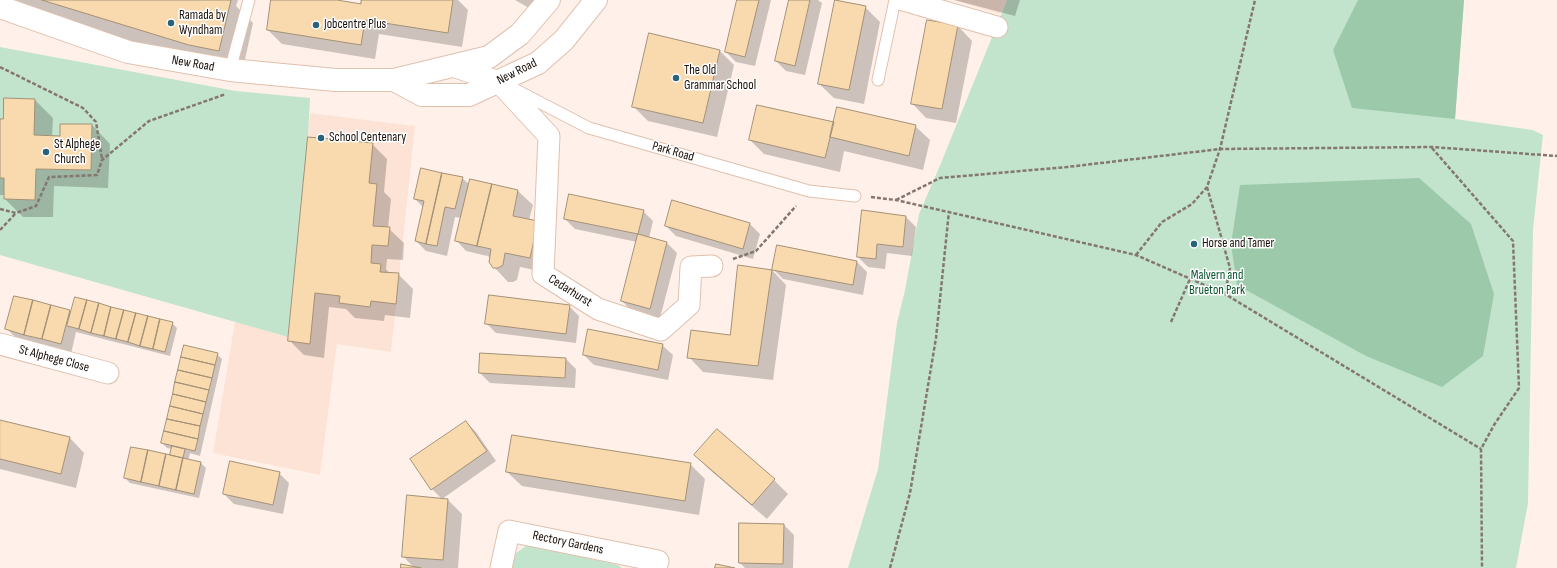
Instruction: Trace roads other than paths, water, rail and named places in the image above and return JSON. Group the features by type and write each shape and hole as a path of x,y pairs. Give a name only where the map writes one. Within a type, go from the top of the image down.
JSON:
{"street":[{"name":"New Road","path":"0,7 128,52 230,70 334,80 394,80 489,57 520,34 549,0"},
{"name":"New Road","path":"394,80 422,95 469,95 538,63 564,40 596,0"},
{"path":"903,0 997,28"},
{"path":"453,66 499,82"},
{"name":"Cedarhurst","path":"499,82 549,136 543,274 598,309 661,330 689,305 691,267 712,266"},
{"name":"St Alphege Close","path":"0,344 108,373"},
{"name":"Rectory Gardens","path":"501,568 503,525 661,562"}],"lane":[{"path":"230,70 249,0"},
{"path":"878,80 895,0"},
{"name":"Park Road","path":"499,82 589,128 809,192 855,196"}],"place":[{"name":"Ramada by Wyndham","path":"171,23"},
{"name":"Jobcentre Plus","path":"316,25"},
{"name":"The Old Grammar School","path":"676,78"},
{"name":"School Centenary","path":"321,138"},
{"name":"St Alphege Church","path":"46,152"},
{"name":"Horse and Tamer","path":"1194,244"}],"park label":[{"name":"Malvern and Brueton Park","path":"1217,284"}]}
